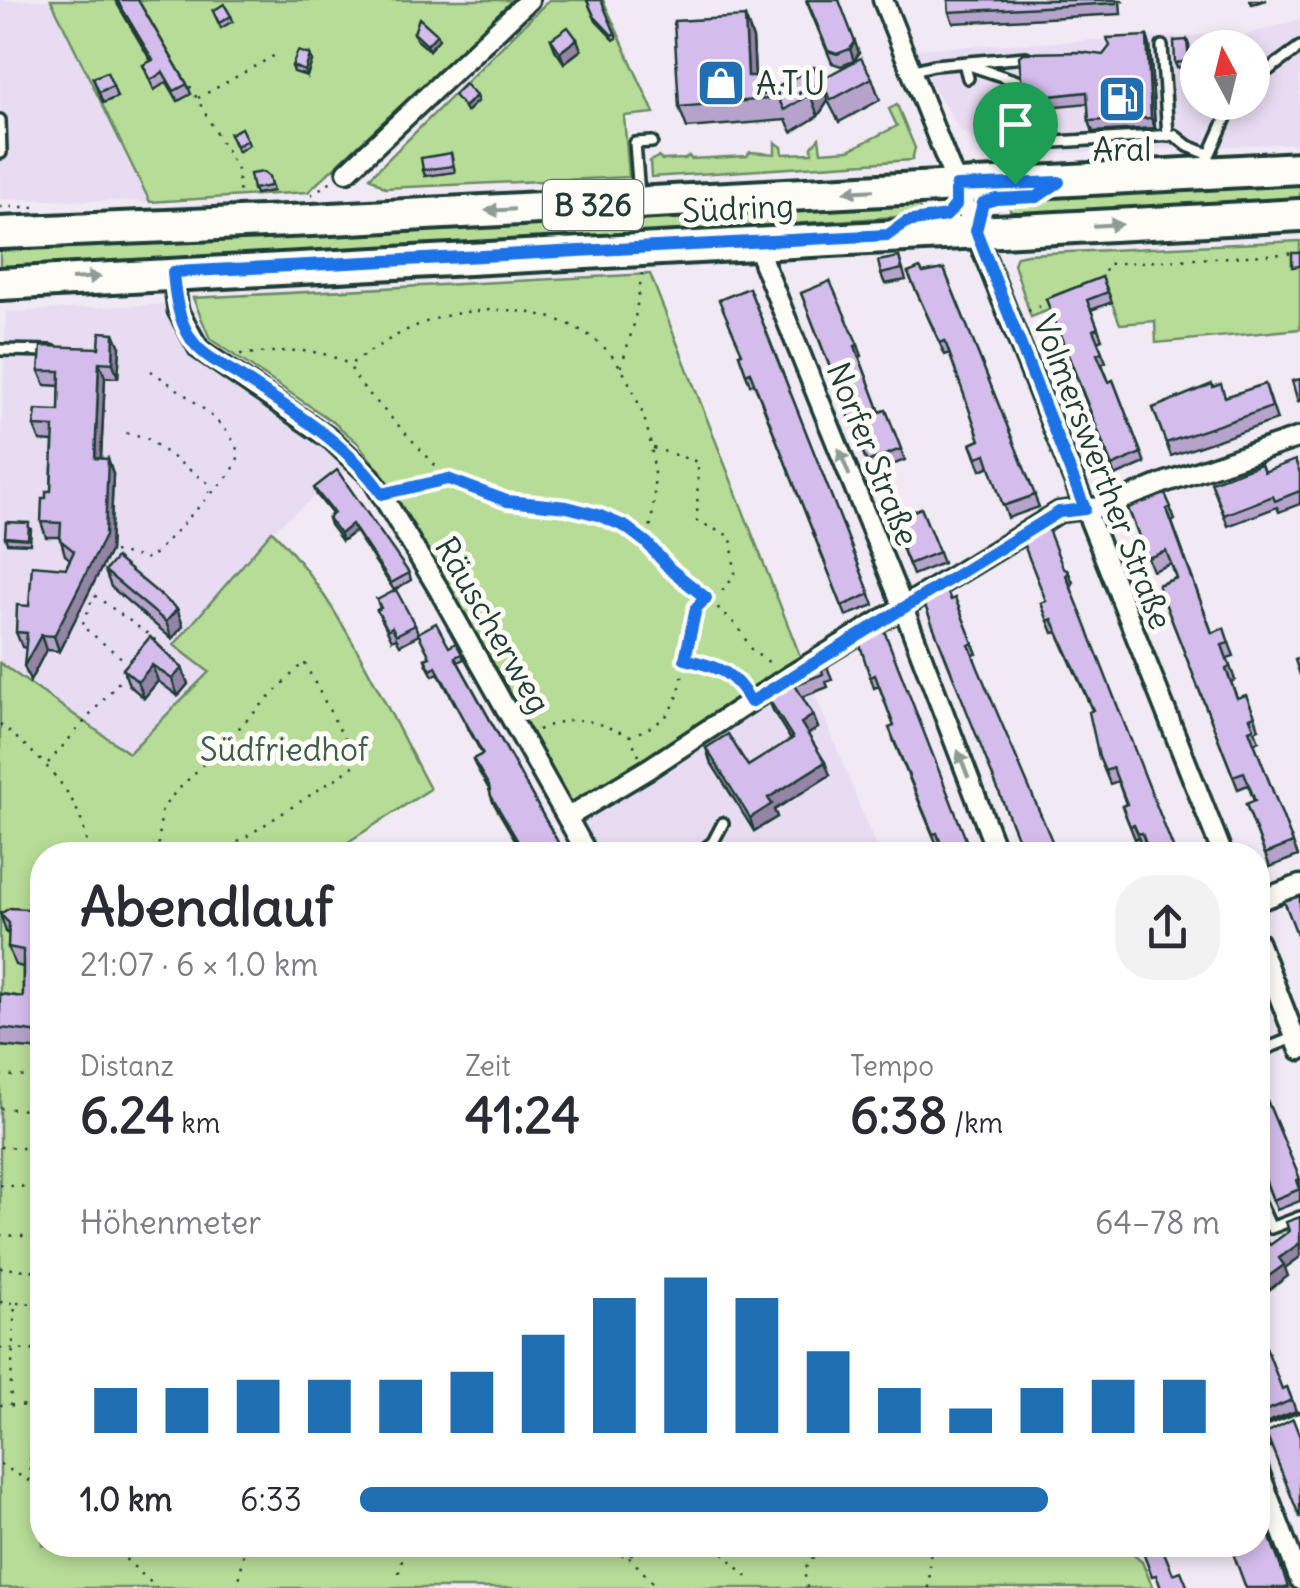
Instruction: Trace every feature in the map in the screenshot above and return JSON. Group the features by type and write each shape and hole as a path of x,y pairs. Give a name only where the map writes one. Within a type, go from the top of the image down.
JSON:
{"main road":[{"name":"Südring","path":"0,234 1059,182 1208,163 1300,168"},
{"name":"B 326","path":"976,231 983,203 1037,197 1059,182"},
{"name":"B 326","path":"888,235 906,222 946,216 956,205 956,186"},
{"name":"Südring","path":"0,284 1300,215"}],"street":[{"path":"348,172 529,0"},
{"name":"Volmerswerther Straße","path":"882,0 1218,842"},
{"name":"Norfer Straße","path":"762,242 762,262 903,607 993,842"},
{"name":"Räuscherweg","path":"173,272 178,310 199,350 332,440 371,477 581,842"},
{"path":"568,817 1059,512 1108,506 1300,437"},
{"path":"1270,896 1300,885"},
{"path":"1270,973 1297,1043"},
{"path":"1270,1435 1300,1423"},
{"path":"1270,1501 1300,1580"}],"lane":[{"path":"1270,69 1300,47"},
{"path":"1151,53 1162,49 1168,136"},
{"path":"910,71 1029,56"},
{"path":"964,63 968,78"},
{"path":"964,63 1017,81 1015,184"},
{"path":"0,120 1,153"},
{"path":"989,131 1017,143 1174,135 1208,163 1223,120"},
{"path":"640,203 636,143 652,142"},
{"path":"0,350 66,351"},
{"path":"713,842 724,823"},
{"path":"1270,1049 1297,1043"},
{"path":"1270,1226 1300,1217"}],"path":[{"path":"1123,0 1123,6"},
{"path":"197,98 279,53"},
{"path":"190,86 237,170 240,204"},
{"path":"308,200 312,191 348,172"},
{"path":"1089,288 1105,282 1107,264 1300,253"},
{"path":"621,369 634,324 642,267"},
{"path":"1011,318 1058,300"},
{"path":"349,365 418,325 482,311 515,311 554,318 578,328 599,343 621,369 645,421 652,448 654,496 647,543"},
{"path":"236,354 303,348 333,355 349,365 360,384 448,479 507,501 567,507 626,527 738,628 752,650 788,678"},
{"path":"114,552 150,558 209,496 236,464 238,456 234,438 151,371"},
{"path":"121,432 145,437 177,460 208,484 209,496"},
{"path":"522,737 558,720 575,718 630,736 650,729 680,696 696,608 726,588 736,573 731,537 698,522 698,462 652,448"},
{"path":"382,494 448,479"},
{"path":"48,763 132,666 82,626 94,595 155,638 144,652"},
{"path":"685,659 725,670 738,680 751,702"},
{"path":"159,842 161,813 169,800 304,662 356,761 352,768 238,842"},
{"path":"0,724 48,763 80,812 86,842"},
{"path":"630,736 648,769"},
{"path":"0,1075 30,1077"},
{"path":"0,1108 30,1110"},
{"path":"0,1147 30,1149"},
{"path":"0,1185 30,1187"},
{"path":"0,1235 30,1236"},
{"path":"0,1268 30,1270"},
{"path":"0,1302 30,1304"},
{"path":"10,1405 15,1303"},
{"path":"0,1348 30,1350"},
{"path":"0,1405 30,1406"},
{"path":"0,1464 28,1480 30,1443"},
{"path":"123,1557 157,1588"},
{"path":"238,1588 243,1557"},
{"path":"399,1573 403,1557"},
{"path":"629,1557 658,1588"},
{"path":"728,1557 747,1577"},
{"path":"807,1588 804,1570 814,1557"},
{"path":"929,1588 931,1557"}],"shaded area":[{"path":"0,0 51,0 150,202 0,199"},
{"path":"1300,19 1300,143 993,156 960,130 910,49 1180,36 1180,120 1270,120 1270,30 1263,30"},
{"path":"164,304 174,333 199,362 324,442 350,468 272,531 175,644 209,672 129,754 0,663 0,467 6,312"},
{"path":"807,674 874,842 587,842 582,833 582,816"}],"green space":[{"path":"51,0 514,0 308,192 150,202"},
{"path":"549,0 603,0 654,113 624,116 629,177 385,188 370,177"},
{"path":"897,105 915,148 912,160 651,177 650,161 658,157 662,160 747,156 750,152 775,154 775,142 782,147 783,154 812,153 819,138 821,152 849,150 897,126 889,109"},
{"path":"1300,179 1300,203 1013,218 1007,201"},
{"path":"914,199 923,215 806,223 755,231 0,271 0,248"},
{"path":"1300,241 1300,329 1156,343 1155,321 1120,324 1106,287 1031,317 1014,264 1017,256 1027,254"},
{"path":"650,274 804,666 573,805 379,471 358,443 332,421 210,339 193,298"},
{"name":"Südfriedhof","path":"272,531 296,557 339,619 430,789 348,842 30,842 30,1557 1136,1557 1153,1588 0,1588 0,663 129,753 209,672 174,645"}],"building":[{"path":"117,0 138,0 187,84 174,91 163,72 151,80 143,65 153,60"},
{"path":"587,0 601,0 615,33 612,35 594,16"},
{"path":"807,0 839,0 855,42 850,49 837,54 828,51"},
{"path":"948,0 1117,0 1117,3 949,12"},
{"path":"224,4 231,16 219,23 213,11"},
{"path":"745,17 748,76 756,76 758,98 814,67 820,79 810,94 784,110 778,98 679,107 674,21"},
{"path":"419,18 437,34 427,45 414,33"},
{"path":"568,27 577,39 560,52 551,39"},
{"path":"1147,36 1151,118 1089,121 1087,92 1023,99 1019,56 1023,53 1103,55 1110,46 1107,38"},
{"path":"1174,41 1180,41 1180,62 1175,63"},
{"path":"298,51 310,55 305,71 292,66"},
{"path":"861,58 872,78 831,100 820,80"},
{"path":"107,72 113,86 99,92 93,78"},
{"path":"465,84 476,96 464,107 454,95"},
{"path":"241,128 247,140 236,146 230,134"},
{"path":"451,153 453,166 423,170 421,158"},
{"path":"263,172 271,186 253,189 250,174"},
{"path":"1292,253 1300,253 1300,266 1292,267"},
{"path":"899,257 902,269 881,274 878,261"},
{"path":"920,268 923,273 944,269 1035,495 1003,506 986,454 977,457 971,444 980,440 945,341 940,343 908,273"},
{"path":"1102,277 1108,292 1087,300 1098,328 1093,330 1102,352 1097,354 1109,382 1113,380 1141,453 1112,466 1046,299"},
{"path":"830,281 858,345 855,346 880,412 886,410 901,449 867,462 801,293"},
{"path":"749,288 870,594 842,606 719,300"},
{"path":"100,332 114,333 113,363 99,362 95,458 108,459 105,536 54,636 41,635 24,666 27,633 16,632 17,605 29,606 32,565 66,568 74,551 60,540 61,523 41,522 42,498 46,498 46,491 51,491 54,427 34,426 36,410 59,411 60,371 39,371 41,346 99,348"},
{"path":"1300,379 1300,401 1298,402 1292,381"},
{"path":"1221,384 1225,397 1265,384 1272,407 1166,443 1153,408"},
{"path":"1295,460 1300,491 1275,501 1273,496 1224,515 1211,482 1261,464 1264,472"},
{"path":"337,470 409,573 391,583 352,524 340,534 328,518 334,513 314,488"},
{"path":"1165,494 1212,633 1224,628 1229,643 1222,645 1230,667 1226,669 1237,698 1246,695 1255,716 1250,718 1254,728 1249,730 1293,843 1270,852 1270,842 1260,842 1246,804 1255,801 1244,772 1233,776 1158,585 1177,578 1166,551 1148,558 1128,508"},
{"path":"921,508 939,552 909,564 891,520"},
{"path":"6,522 29,523 28,539 5,537"},
{"path":"1046,524 1063,568 1068,571 1066,575 1171,842 1145,842 1142,833 1130,826 1122,806 1127,804 1113,768 1105,771 1099,757 1089,712 1093,710 1052,619 1048,621 1041,603 1046,601 1020,535"},
{"path":"116,558 177,609 166,622 105,571"},
{"path":"944,585 951,600 955,598 973,643 969,645 978,668 1052,842 1019,842 922,598"},
{"path":"396,590 415,625 396,635 392,627 388,630 377,610 381,608 377,600"},
{"path":"436,623 449,647 456,643 462,654 455,657 558,842 518,842 473,759 483,754 436,667 431,670 425,659 430,657 418,633"},
{"path":"883,628 967,842 940,842 937,833 933,834 889,728 894,726 875,675 870,677 858,638"},
{"path":"150,637 182,668 172,679 152,665 138,682 123,669"},
{"path":"823,655 828,667 822,670 823,674 795,685 813,715 801,723 825,762 768,798 772,804 750,818 706,748 728,734 748,766 793,738 768,698 793,683 789,676"},
{"path":"1300,896 1300,942 1284,901"},
{"path":"10,908 30,909 30,1032 0,1028 0,994 23,997 23,950 8,947 9,923 0,914"},
{"path":"1270,1108 1300,1179 1300,1189 1273,1200"},
{"path":"1300,1217 1300,1243 1279,1258 1284,1265 1270,1275 1270,1245 1289,1231 1286,1222"},
{"path":"1270,1358 1282,1389 1287,1387 1292,1400 1270,1409"},
{"path":"1293,1419 1300,1437 1300,1518 1270,1443 1270,1431"},
{"path":"1270,1538 1288,1588 1246,1588 1234,1557 1270,1557"},
{"path":"1145,1557 1166,1557 1173,1574 1181,1571 1188,1588 1161,1588 1156,1575 1152,1576"}],"place":[{"name":"A.T.U","path":"721,83"},
{"name":"Aral","path":"1122,99"}],"route":[{"path":"1059,182 1037,197 988,200 978,212 976,231 1085,509 1059,512 751,702 738,680 725,670 685,659 696,608 706,598 626,527 567,507 489,497 448,479 382,494 371,477 332,440 199,350 182,320 175,293 173,272 888,235 906,222 946,216 956,205 956,186 1015,184 1059,182"}]}
